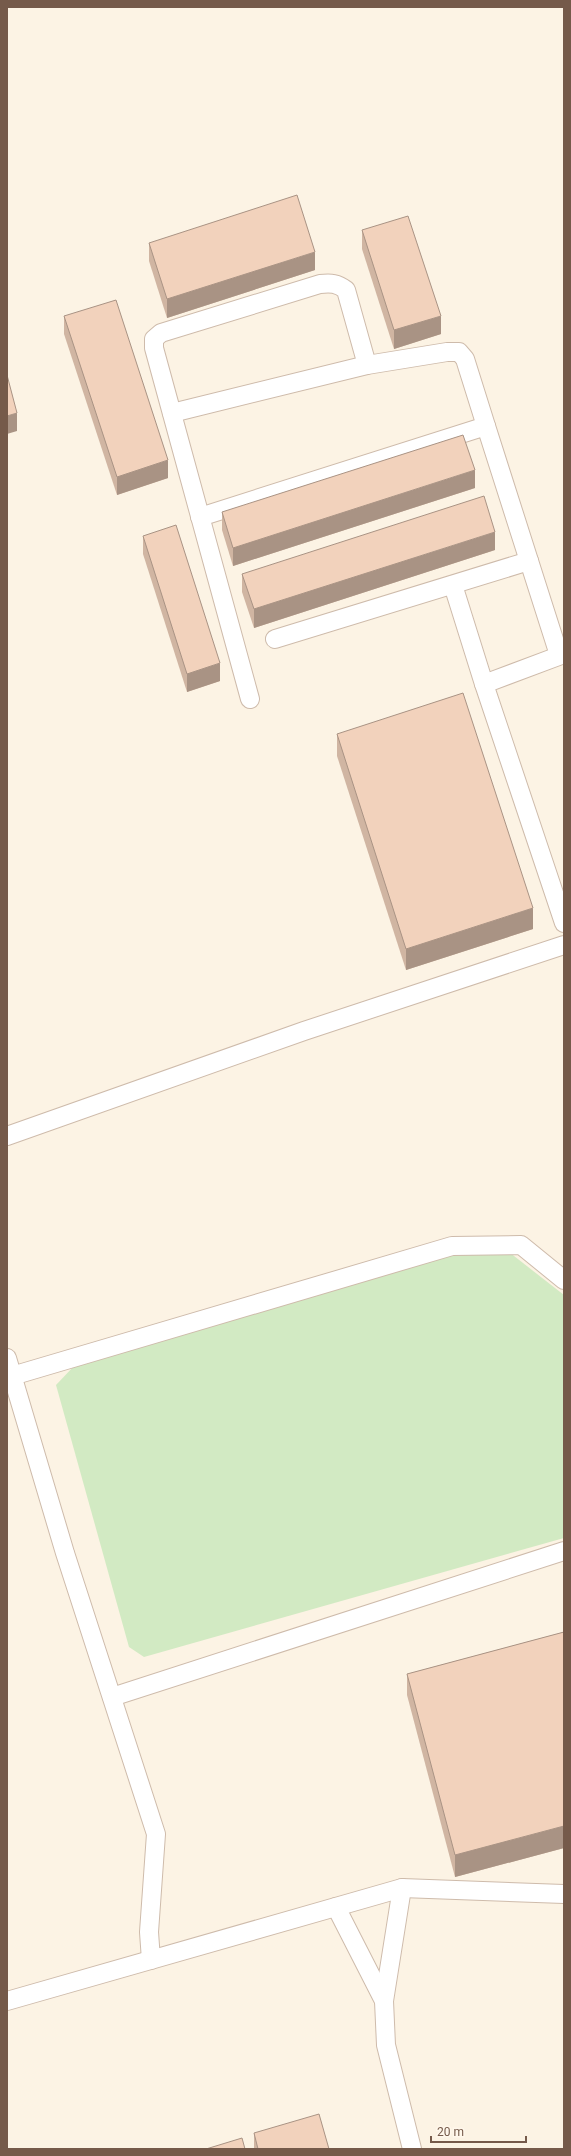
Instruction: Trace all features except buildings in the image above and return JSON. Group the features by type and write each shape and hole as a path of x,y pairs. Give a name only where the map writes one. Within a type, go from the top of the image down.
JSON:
{"lane":[{"path":"250,699 154,348 154,339 161,333 320,284 331,283 340,285 346,290 367,365"},
{"path":"172,414 367,365 447,352 459,352 465,359 529,561 562,655 484,684"},
{"path":"200,517 486,426"},
{"path":"275,639 529,561"},
{"path":"452,585 564,923"},
{"path":"7,1136 304,1031 564,944"},
{"path":"12,1376 452,1246 521,1245 564,1280"},
{"path":"7,1358 65,1553 156,1834 149,1932 151,1960"},
{"path":"112,1698 564,1551"},
{"path":"7,2001 402,1888 564,1894"},
{"path":"402,1888 384,2000 386,2045 412,2149"},
{"path":"336,1906 384,2000"}],"green space":[{"path":"496,1242 564,1295 564,1538 144,1657 129,1647 56,1385 75,1365"}]}
